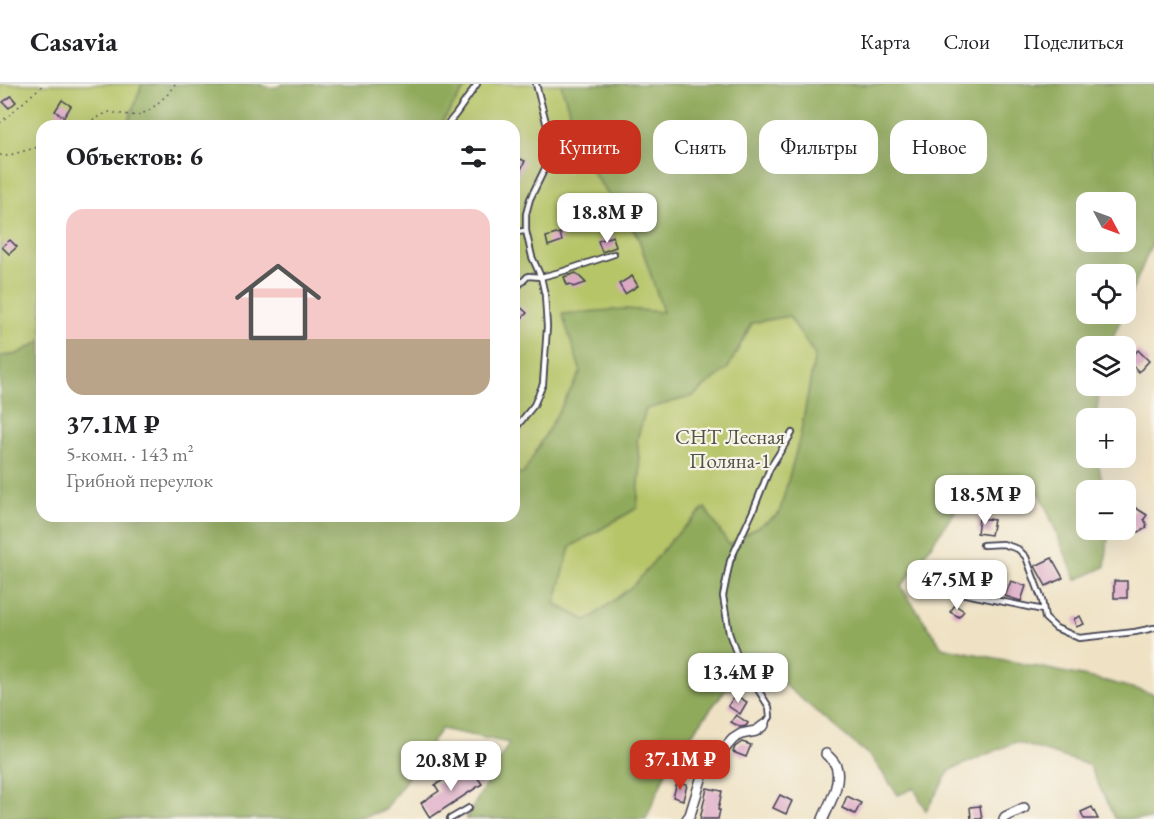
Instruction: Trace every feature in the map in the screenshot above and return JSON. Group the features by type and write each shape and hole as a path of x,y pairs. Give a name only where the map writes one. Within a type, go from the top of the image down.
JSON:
{"street":[{"path":"687,819 702,776 720,754 734,738 756,731 764,725"},
{"path":"823,819 835,789 837,773 835,764 826,754"},
{"path":"1004,819 1024,808"}],"lane":[{"path":"451,120 477,84"},
{"path":"520,422 534,405 543,384 547,327 545,295 526,231 526,214 530,199 550,158 552,144 536,84"},
{"path":"520,232 526,231"},
{"path":"520,284 528,276 541,277 614,254"},
{"path":"764,725 770,717 769,707 738,658 729,633 723,597 730,561 770,468 792,433"},
{"path":"983,545 1003,544 1018,549 1026,557 1042,600 1045,618 1056,628 1079,638 1154,628"},
{"path":"957,591 1043,610"},
{"path":"450,819 469,808"}],"path":[{"path":"0,123 44,84"},
{"path":"93,120 108,112 137,116 150,111 176,84"},
{"path":"0,155 6,156 36,148"}],"green space":[{"path":"0,84 142,84 129,120 36,120 36,344 15,355 0,356"},
{"path":"142,84 259,84 277,87 282,84 468,84 443,120 129,120"},
{"path":"468,84 561,84 572,120 538,120 538,174 594,174 638,237 664,312 624,309 581,372 523,474 520,473 520,120 443,120"},
{"path":"561,84 1154,84 1154,242 1136,282 1136,264 1076,264 1076,324 1119,324 1113,336 1076,336 1076,396 1099,396 1097,408 1076,408 1076,468 1099,468 1102,480 1076,480 1076,540 1108,540 1105,567 1076,580 1040,493 964,499 901,587 942,647 1106,681 1154,694 1154,819 1115,819 1089,765 1016,742 950,770 926,811 914,788 898,795 872,758 781,682 725,690 669,765 646,819 466,819 509,743 441,729 385,810 355,819 0,819 0,356 15,355 36,344 36,522 520,522 520,473 523,474 581,372 562,314 624,309 663,312 638,236 594,174 641,174 641,120 572,120","holes":["789,316 815,355 800,437 779,514 729,545 705,508 673,538 635,584 587,621 555,604 570,547 637,508 640,470 637,439 646,409 693,396 728,368 752,323"]},
{"name":"СНТ Лесная Поляна-1","path":"789,316 815,355 800,437 779,514 729,546 705,509 673,538 635,585 587,621 555,604 570,547 637,508 640,470 637,439 646,409 693,396 728,368 752,323"}],"building":[{"path":"11,96 16,102 9,108 3,102"},
{"path":"62,100 71,106 64,117 55,111"},
{"path":"520,159 525,161 520,171"},
{"path":"560,233 562,241 548,246 546,237"},
{"path":"613,236 616,247 602,252 598,241"},
{"path":"10,240 17,247 9,254 2,247"},
{"path":"576,273 586,283 573,287 570,284 567,285 564,277"},
{"path":"632,276 638,286 625,294 619,284"},
{"path":"520,307 527,313 520,320"},
{"path":"1138,350 1149,361 1139,372 1136,369"},
{"path":"1136,508 1147,515 1144,519 1147,528 1136,533"},
{"path":"979,518 994,520 991,535 977,533"},
{"path":"1052,558 1063,578 1046,586 1035,566"},
{"path":"1011,581 1026,586 1021,601 1005,596"},
{"path":"1114,581 1127,581 1127,598 1114,598"},
{"path":"955,605 964,611 959,617 950,612"},
{"path":"1080,616 1084,624 1076,627 1074,619"},
{"path":"735,695 747,702 740,714 728,706"},
{"path":"736,715 748,723 746,726 740,727 731,722"},
{"path":"742,742 751,745 746,757 733,752 735,747"},
{"path":"471,768 482,784 430,818 421,803 439,791 435,785 453,774 456,778"},
{"path":"677,783 687,785 683,800 673,797"},
{"path":"707,788 722,791 718,819 700,819"},
{"path":"780,795 792,801 786,814 773,808"},
{"path":"847,796 861,803 855,814 842,808"},
{"path":"980,806 982,819 971,819 970,807"},
{"path":"1092,807 1098,819 1084,819 1081,812"}]}
